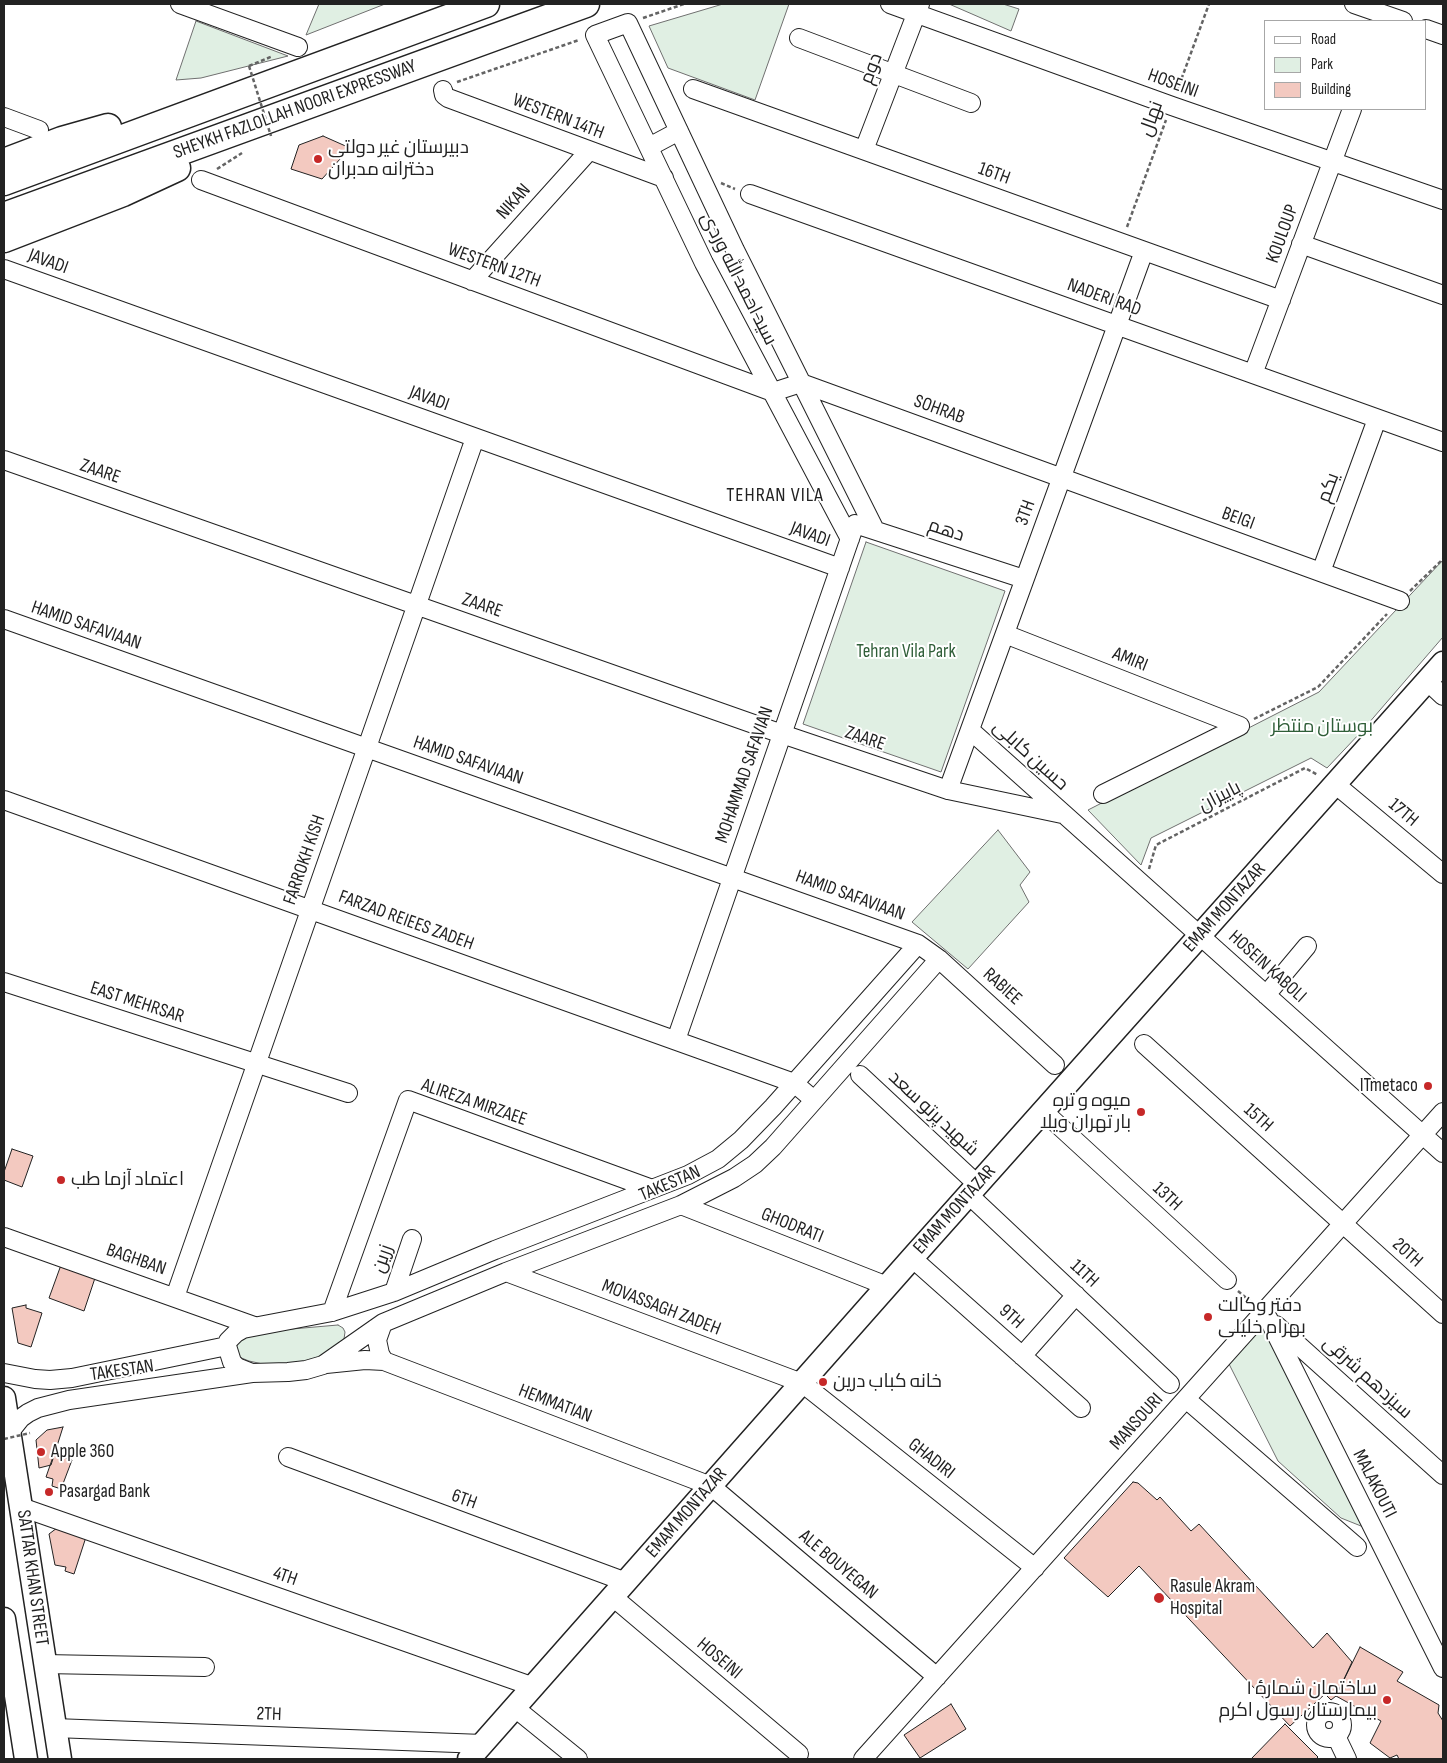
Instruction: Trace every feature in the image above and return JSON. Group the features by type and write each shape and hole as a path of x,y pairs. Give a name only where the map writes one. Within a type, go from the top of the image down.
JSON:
{"highway":[{"name":"SHEYKH FAZLOLLAH NOORI EXPRESSWAY","path":"4,216 98,181 247,138 586,4"},
{"name":"SHEYKH FAZLOLLAH NOORI EXPRESSWAY","path":"4,182 475,6"},
{"path":"4,162 62,140 96,130 218,102"},
{"path":"4,240 123,193 247,138"}],"main road":[{"name":"EMAM MONTAZAR","path":"476,1752 887,1286 1335,784 1435,689 1443,662"},
{"name":"SATTAR KHAN STREET","path":"4,1398 14,1435 44,1664 60,1759"},
{"name":"SATTAR KHAN STREET","path":"4,1619 26,1759"},
{"path":"18,1706 30,1732 40,1735 46,1732 53,1719"}],"street":[{"path":"180,4 298,47"},
{"name":"HOSEINI","path":"890,4 918,8 1172,106 1443,200"},
{"path":"1354,4 1386,18"},
{"name":"دوم","path":"864,150 918,8"},
{"path":"595,34 628,23"},
{"name":"سید احمد الله وردی","path":"628,23 700,175 874,530"},
{"path":"1427,29 1443,35"},
{"name":"سید احمد الله وردی","path":"595,34 704,263 773,392 853,532"},
{"path":"799,38 971,103"},
{"name":"16TH","path":"693,89 1280,300"},
{"name":"WESTERN 14TH","path":"443,90 444,95 448,98 588,152 664,178"},
{"name":"KOULOUP","path":"1253,374 1352,110"},
{"path":"4,117 39,130"},
{"path":"649,147 680,131"},
{"name":"NIKAN","path":"472,281 588,152"},
{"name":"WESTERN 12TH","path":"201,180 773,392"},
{"name":"NADERI RAD","path":"750,194 1443,442"},
{"path":"1301,244 1443,295"},
{"name":"3TH","path":"948,790 1144,251"},
{"name":"JAVADI","path":"4,269 840,568"},
{"path":"773,392 802,383"},
{"name":"SOHRAB","path":"802,383 1062,478"},
{"name":"یکم","path":"1321,572 1377,418"},
{"name":"FARROKH KISH","path":"175,1297 475,438"},
{"name":"ZAARE","path":"4,460 782,734 948,790 1062,814"},
{"name":"BEIGI","path":"1062,478 1400,601"},
{"name":"دهم","path":"853,532 874,530 1024,579"},
{"name":"MOHAMMAD SAFAVIAN","path":"676,1040 853,532"},
{"name":"HAMID SAFAVIAAN","path":"4,619 918,944"},
{"name":"AMIRI","path":"1005,634 1240,726"},
{"path":"1103,794 1240,726"},
{"name":"حسین کابلی","path":"970,730 1062,814"},
{"name":"17TH","path":"1335,784 1443,874"},
{"name":"FARZAD REIEES ZADEH","path":"4,800 794,1082"},
{"name":"HOSEIN KABOLI","path":"1062,814 1443,1152"},
{"name":"RABIEE","path":"918,944 939,959 1055,1065"},
{"name":"TAKESTAN","path":"254,1326 332,1312 394,1292 688,1175 718,1159 747,1133 918,944"},
{"path":"1266,995 1307,946"},
{"name":"TAKESTAN","path":"323,1365 383,1323 506,1272 681,1205 734,1178 755,1164 774,1147 939,959"},
{"name":"EAST MEHRSAR","path":"4,982 348,1093"},
{"name":"15TH","path":"1144,1044 1343,1224"},
{"name":"شهید پرتو سعد","path":"860,1075 973,1190"},
{"path":"794,1082 814,1100"},
{"name":"ALIREZA MIRZAEE","path":"332,1312 408,1100 652,1188"},
{"name":"13TH","path":"1043,1111 1227,1280"},
{"name":"MANSOURI","path":"863,1759 1186,1399 1265,1316 1343,1224 1443,1112"},
{"name":"11TH","path":"973,1190 1076,1296 1170,1384"},
{"name":"GHODRATI","path":"681,1205 887,1286"},
{"name":"20TH","path":"1343,1224 1443,1314"},
{"name":"BAGHBAN","path":"4,1237 254,1326"},
{"name":"زرین","path":"394,1292 412,1239"},
{"name":"9TH","path":"912,1258 1081,1408"},
{"path":"456,1266 465,1289"},
{"name":"MOVASSAGH ZADEH","path":"506,1272 802,1383"},
{"path":"1022,1356 1076,1296"},
{"name":"سیزدهم شرقی","path":"1265,1316 1443,1475"},
{"name":"MALAKOUTI","path":"1265,1316 1440,1647 1443,1668"},
{"path":"383,1323 377,1340 380,1354 384,1361"},
{"path":"252,1374 237,1367 232,1362 227,1346 228,1341 236,1333 254,1326"},
{"name":"TAKESTAN","path":"4,1373 35,1379 72,1378 227,1346"},
{"name":"TAKESTAN","path":"14,1435 21,1418 28,1413 38,1408 69,1400 252,1374 306,1370 323,1365 365,1360 384,1361"},
{"name":"HEMMATIAN","path":"384,1361 711,1486"},
{"name":"GHADIRI","path":"802,1383 1035,1568"},
{"path":"1186,1399 1357,1547"},
{"name":"6TH","path":"288,1457 620,1589"},
{"name":"ALE BOUYEGAN","path":"711,1486 937,1677"},
{"name":"4TH","path":"22,1507 534,1687"},
{"name":"HOSEINI","path":"620,1589 798,1754"},
{"path":"44,1664 205,1667"},
{"path":"515,1708 578,1759"},
{"name":"2TH","path":"53,1719 476,1752"},
{"path":"1336,1736 1347,1759"}],"path":[{"path":"628,23 684,4"},
{"name":"نهال","path":"1121,243 1209,4"},
{"path":"443,90 450,84 595,34"},
{"path":"269,57 249,66 271,136"},
{"path":"201,180 247,138"},
{"path":"700,175 750,194"},
{"path":"1240,726 1318,687 1443,558"},
{"name":"پاییزان","path":"1144,886 1156,845 1305,768 1335,784"},
{"path":"1227,1280 1265,1316"}],"green space":[{"path":"319,4 385,4 306,35"},
{"path":"723,4 789,4 755,100 668,68 649,26"},
{"path":"949,4 1003,4 1019,9 1011,31"},
{"path":"196,21 288,56 201,78 176,80"},
{"name":"Tehran Vila Park","path":"866,542 1005,591 941,772 803,724"},
{"name":"بوستان منتظر","path":"1443,560 1443,637 1361,732 1327,768 1311,758 1151,838 1141,865 1088,810 1319,692"},
{"path":"998,830 1030,872 1020,885 1029,902 968,969 912,922"},
{"path":"1265,1324 1366,1528 1341,1518 1278,1461 1228,1362"},
{"path":"338,1325 345,1332 344,1339 326,1355 311,1361 272,1366 239,1357 236,1347 246,1333"}],"building":[{"name":"دبیرستان غیر دولتی دخترانه مدبران","path":"323,136 350,148 322,179 291,169 299,145"},
{"path":"12,1149 33,1156 22,1187 4,1180 4,1172"},
{"path":"61,1265 95,1278 84,1311 49,1298"},
{"path":"26,1305 26,1308 42,1313 31,1347 18,1343 12,1308"},
{"path":"63,1427 51,1465 39,1468 36,1440 47,1430"},
{"path":"54,1454 72,1460 61,1489 52,1486 53,1479 46,1477"},
{"path":"1133,1482 1138,1483 1157,1500 1160,1497 1191,1531 1199,1524 1313,1648 1327,1633 1352,1662 1336,1696 1331,1700 1325,1694 1290,1726 1139,1566 1108,1597 1064,1558"},
{"path":"57,1528 86,1537 74,1574 65,1571 66,1567 55,1565 49,1534"},
{"name":"ساختمان شمارهٔ ۱ بیمارستان رسول اکرم","path":"1360,1647 1403,1672 1397,1681 1439,1705 1438,1713 1443,1721 1443,1759 1399,1759 1397,1755 1390,1758 1370,1743 1381,1721 1336,1696"},
{"path":"951,1704 966,1729 920,1758 904,1735"},
{"path":"1285,1724 1318,1757 1316,1759 1251,1759"}],"place":[{"name":"دبیرستان غیر دولتی دخترانه مدبران","path":"318,159"},
{"name":"ITmetaco","path":"1428,1086"},
{"name":"میوه و تره بار تهران ویلا","path":"1141,1112"},
{"name":"اعتماد آزما طب","path":"61,1180"},
{"name":"دفتر وکالت بهرام خلیلی","path":"1208,1317"},
{"name":"خانه کباب درین","path":"823,1382"},
{"name":"Apple 360","path":"41,1452"},
{"name":"Pasargad Bank","path":"49,1492"},
{"name":"Rasule Akram Hospital","path":"1159,1598"},
{"name":"ساختمان شمارهٔ ۱ بیمارستان رسول اکرم","path":"1387,1700"}],"district":[{"name":"TEHRAN VILA","path":"775,496"}]}
